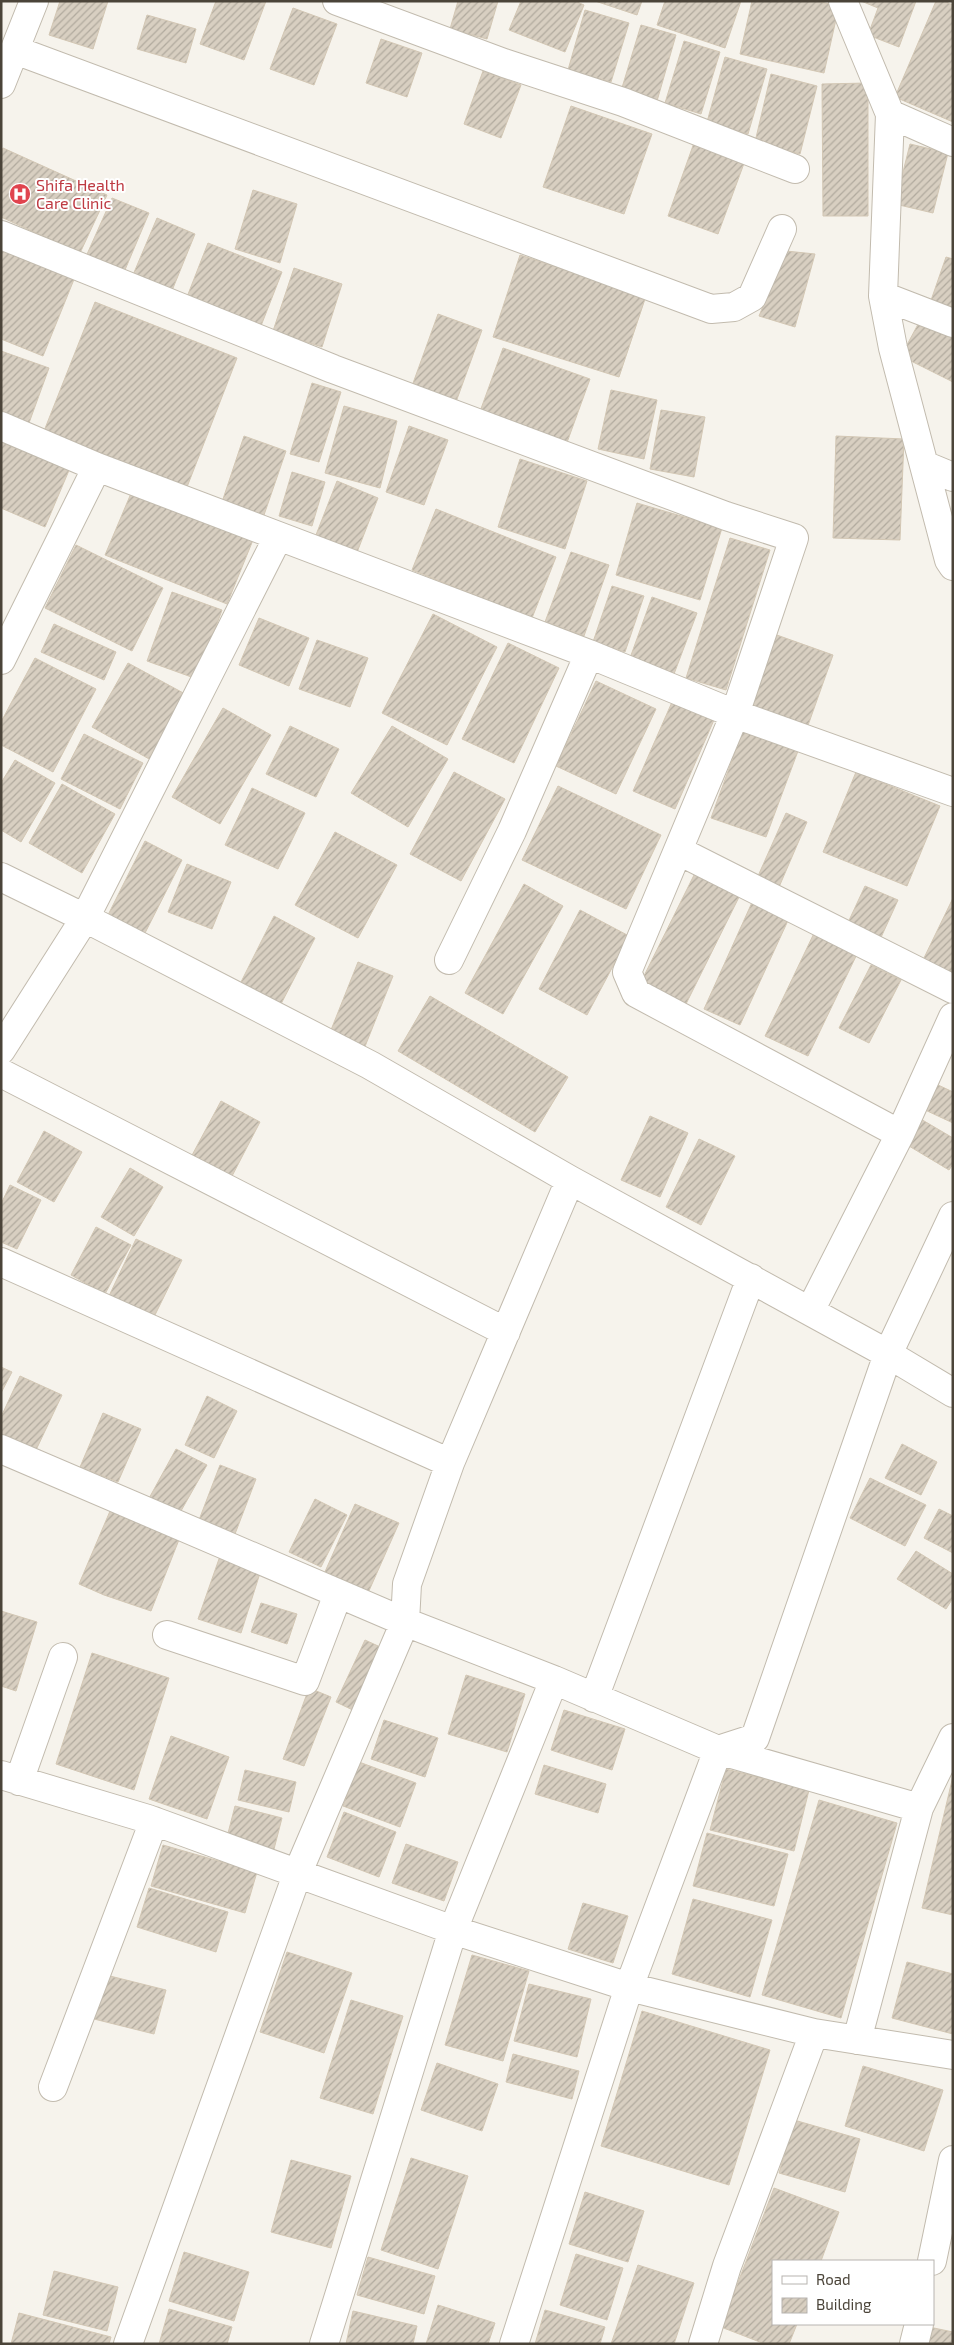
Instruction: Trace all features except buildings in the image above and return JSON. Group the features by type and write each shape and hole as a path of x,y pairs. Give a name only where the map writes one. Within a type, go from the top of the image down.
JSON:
{"street":[{"path":"1,84 34,1"},
{"path":"337,1 504,62 623,102 795,170"},
{"path":"843,1 890,114 883,296 893,348 949,560 953,566"},
{"path":"15,50 710,309 734,306 752,297 782,229"},
{"path":"890,114 953,142"},
{"path":"1,235 333,368 726,516 794,538 735,714 627,972 636,993 900,1134"},
{"path":"883,296 953,323"},
{"path":"1,426 97,467 589,654 735,714 953,792"},
{"path":"924,465 953,477"},
{"path":"1,660 97,467"},
{"path":"1,1050 85,918 278,537"},
{"path":"449,960 512,831 589,654"},
{"path":"679,851 953,988"},
{"path":"1,877 85,918 370,1065 570,1180 888,1354 953,1393"},
{"path":"810,1311 900,1134 953,1018"},
{"path":"1,1073 506,1332"},
{"path":"128,2344 298,1872 405,1622 407,1584 450,1464 570,1180"},
{"path":"718,1750 755,1738 888,1354 953,1216"},
{"path":"1,1262 450,1464"},
{"path":"594,1698 751,1278"},
{"path":"1,1450 338,1594 554,1680 718,1750 919,1808"},
{"path":"166,1635 305,1681 338,1594"},
{"path":"63,1657 10,1778 154,1821 453,1930 629,1987 814,2033 953,2055"},
{"path":"324,2344 453,1930 554,1680"},
{"path":"857,2040 919,1808 953,1738"},
{"path":"514,2344 629,1987 718,1750"},
{"path":"53,2088 154,1821"},
{"path":"703,2344 728,2266 814,2033"},
{"path":"932,2260 953,2160"},
{"path":"914,2344 919,2325"}],"place":[{"name":"Shifa Health Care Clinic","path":"20,194"}]}
